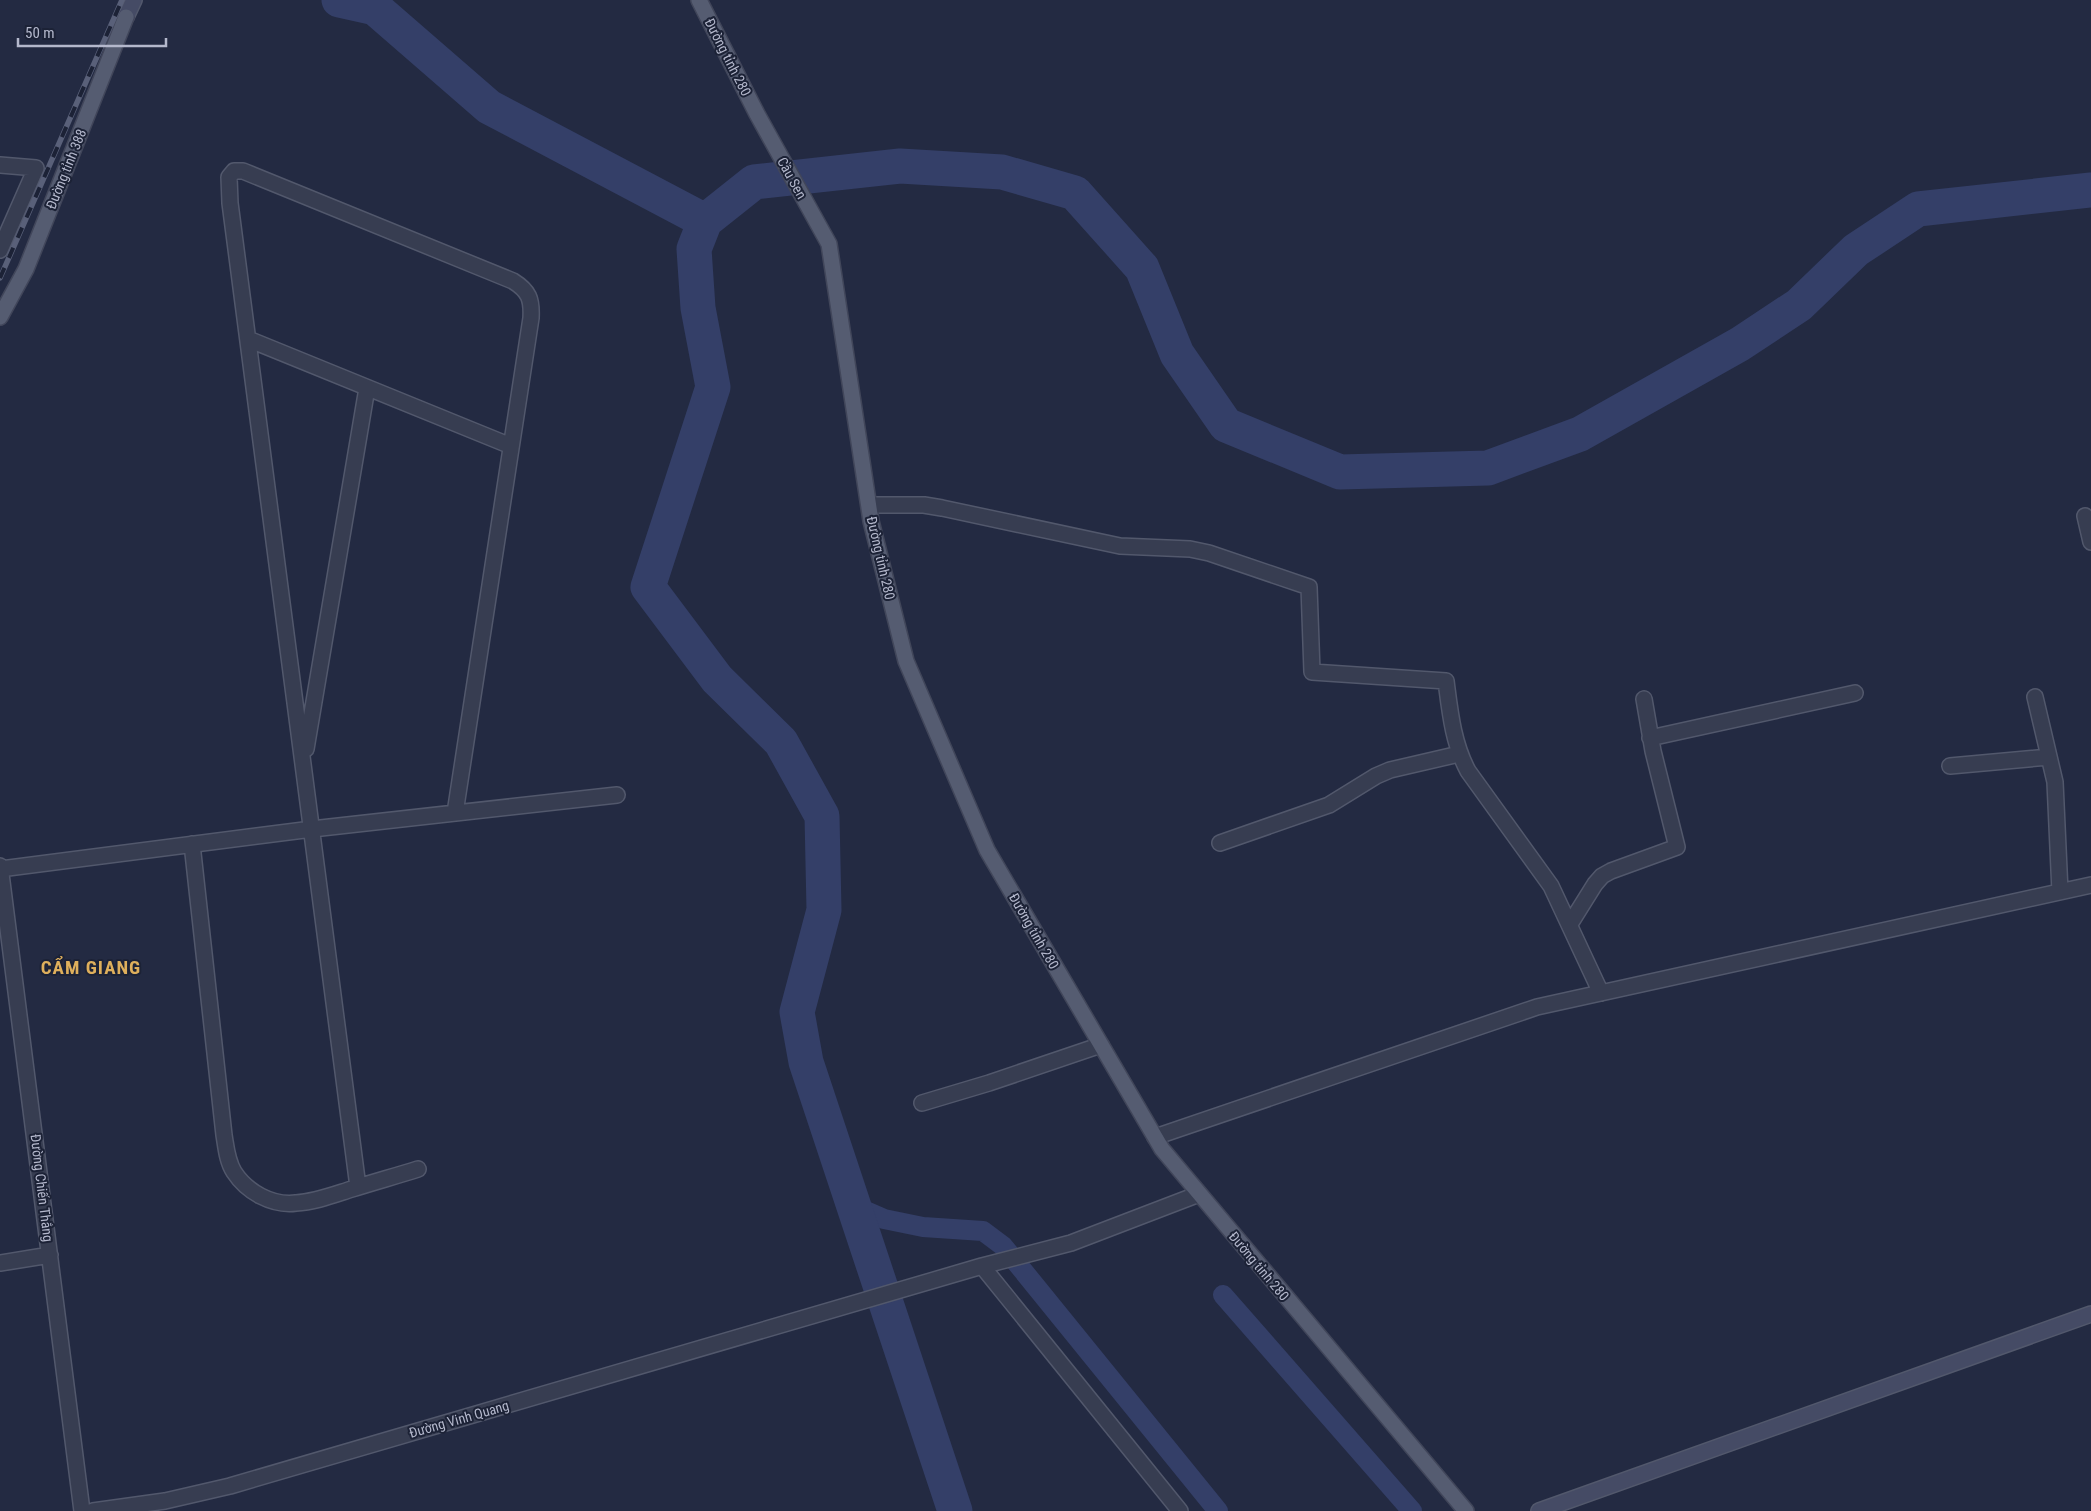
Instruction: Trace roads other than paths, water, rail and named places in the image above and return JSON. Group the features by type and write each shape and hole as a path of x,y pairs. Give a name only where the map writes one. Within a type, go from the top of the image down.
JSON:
{"main road":[{"name":"Đường tỉnh 280","path":"699,0 757,114"},
{"name":"Đường tỉnh 388","path":"0,317 26,270 126,17"},
{"name":"Cầu Sen","path":"757,114 828,242"},
{"name":"Đường tỉnh 280","path":"828,242 869,505 906,661 983,841 1162,1149 1466,1511"}],"street":[{"path":"126,17 134,0"},
{"path":"0,165 36,168 0,250"},
{"path":"358,1187 230,203 229,177 234,171 243,171 513,280 524,288 529,298 531,312 455,813"},
{"path":"248,339 511,446"},
{"path":"304,764 367,388"},
{"path":"869,505 924,505 1120,546 1190,549 1209,552 1309,587 1312,672 1446,680 1459,754 1468,771 1551,886 1570,924 1600,994"},
{"path":"2085,516 2091,542"},
{"path":"1650,738 1855,693"},
{"path":"2035,697 2049,758 2057,805 2060,892"},
{"path":"1570,924 1602,876 1677,847 1650,738 1644,699"},
{"path":"1220,843 1329,805 1376,776 1390,770 1459,754"},
{"path":"1950,766 2049,758"},
{"path":"0,867 617,794"},
{"path":"192,844 224,1135 227,1155 233,1171 246,1186 259,1195 274,1201 294,1204 316,1200 418,1169"},
{"name":"Đường Chiến Thắng","path":"0,867 82,1511"},
{"path":"1155,1137 1537,1007 2091,885"},
{"path":"922,1103 1101,1046"},
{"name":"Đường Vinh Quang","path":"93,1511 165,1502 230,1486 982,1266 1071,1243 1200,1194"},
{"path":"0,1264 50,1255"},
{"path":"982,1266 1180,1511"},
{"path":"1539,1511 2091,1314"}],"waterway":[{"path":"339,0 375,8 489,107 705,221"},
{"path":"955,1511 806,1062 797,1012 824,910 822,816 781,742 717,679 648,587 713,387 698,308 694,249 705,221 754,182 900,166 1002,172 1075,193 1142,268 1177,354 1226,425 1340,472 1488,468 1580,434 1740,344 1799,305 1856,250 1918,209 2091,190"},
{"path":"854,1206 884,1219 923,1227 983,1231 1003,1246 1218,1511"},
{"path":"1223,1295 1412,1511"}],"railway":[{"path":"0,278 122,0"}],"district":[{"name":"CẨM GIANG","path":"91,967"}]}
